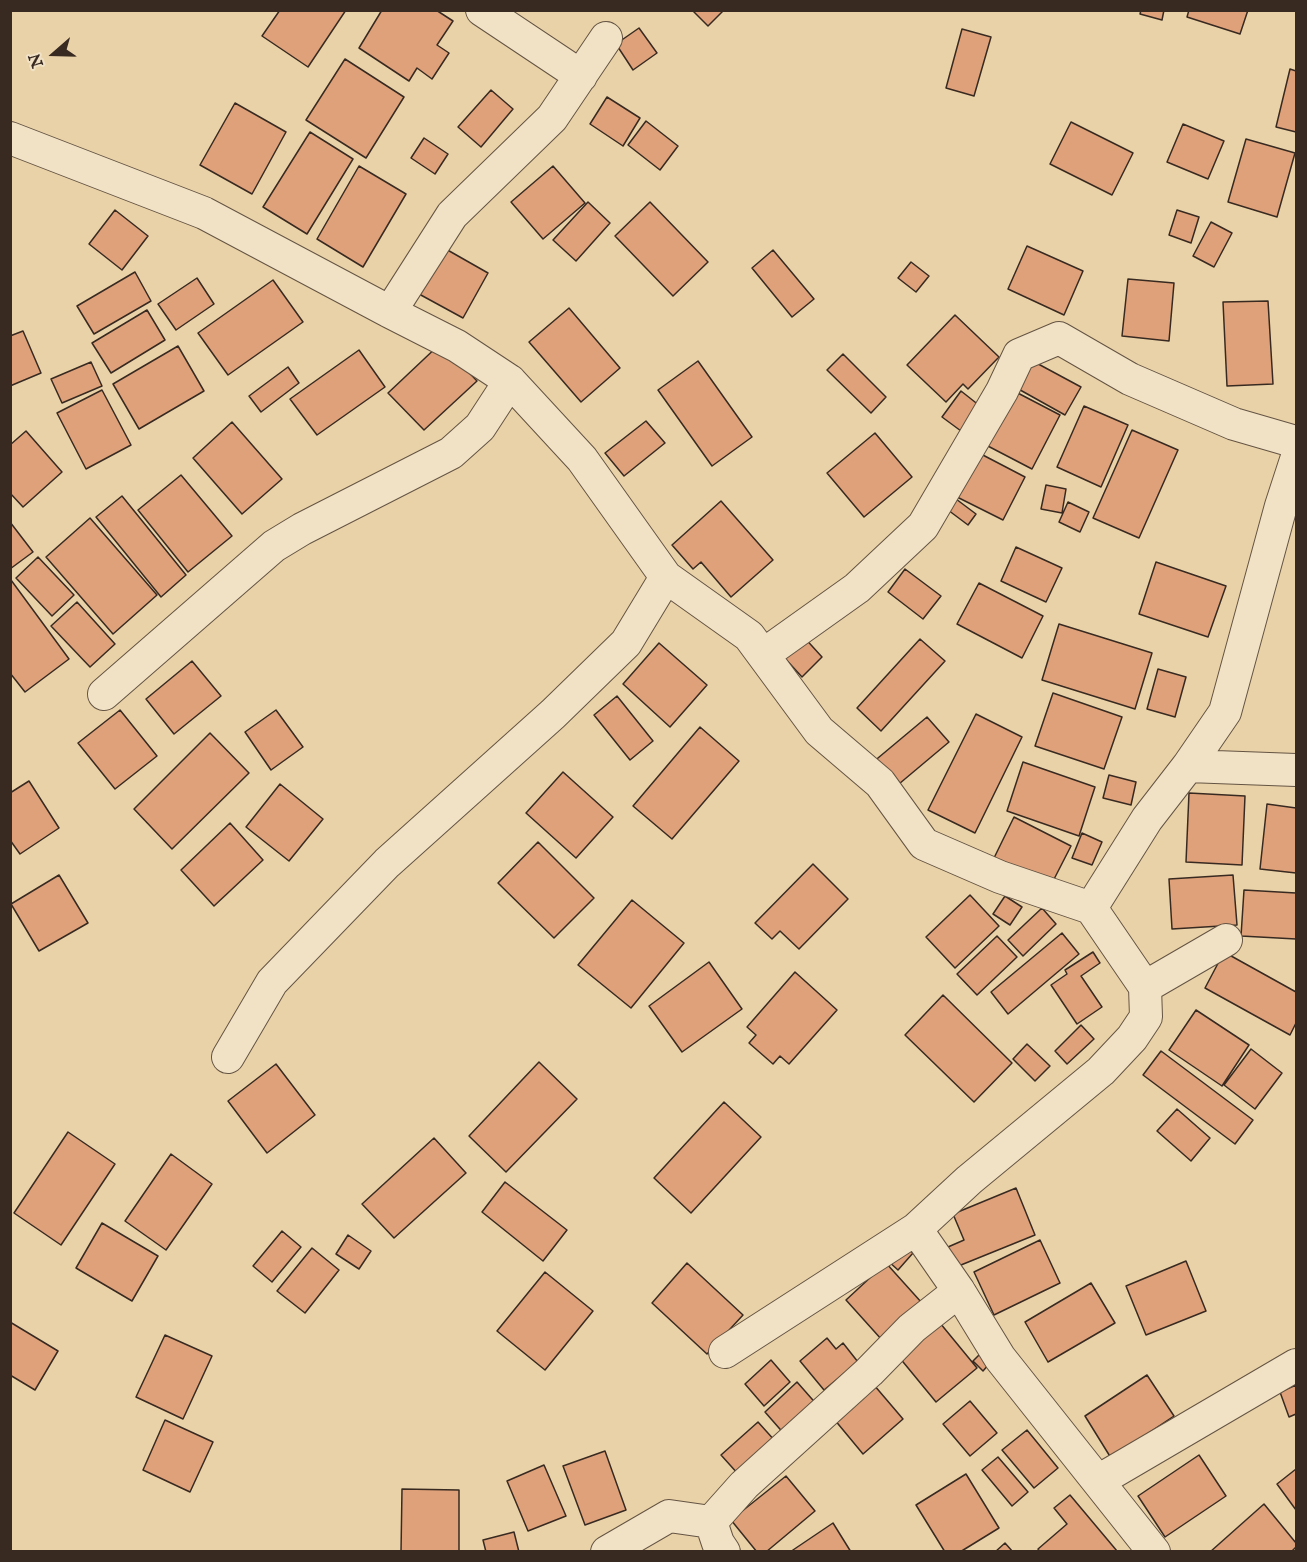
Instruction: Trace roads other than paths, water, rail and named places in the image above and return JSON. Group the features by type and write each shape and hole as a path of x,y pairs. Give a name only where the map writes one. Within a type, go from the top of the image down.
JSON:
{"street":[{"path":"482,10 581,76"},
{"path":"390,312 452,214 552,118 606,38"},
{"path":"10,138 204,213 457,346 510,381 582,459 666,577 749,636 819,731 880,783 924,844 1000,877 1090,908 1145,987 1146,1017 1124,1047 1101,1071 969,1180 916,1230 725,1352"},
{"path":"763,655 857,588 923,526 1002,391 1019,355 1059,338 1130,379 1234,424 1296,442"},
{"path":"104,694 274,546 302,529 451,453 480,427 510,381"},
{"path":"1090,908 1148,819 1225,712 1281,506 1296,460"},
{"path":"228,1057 272,982 387,863 553,714 626,643 666,577"},
{"path":"1188,766 1296,770"},
{"path":"1145,987 1226,940"},
{"path":"916,1230 959,1291 1000,1358 1154,1551"},
{"path":"711,1522 744,1485 869,1372 912,1328 959,1291"},
{"path":"1098,1481 1296,1365"},
{"path":"608,1551 669,1516 711,1522"},
{"path":"711,1522 718,1543 724,1551"}]}
